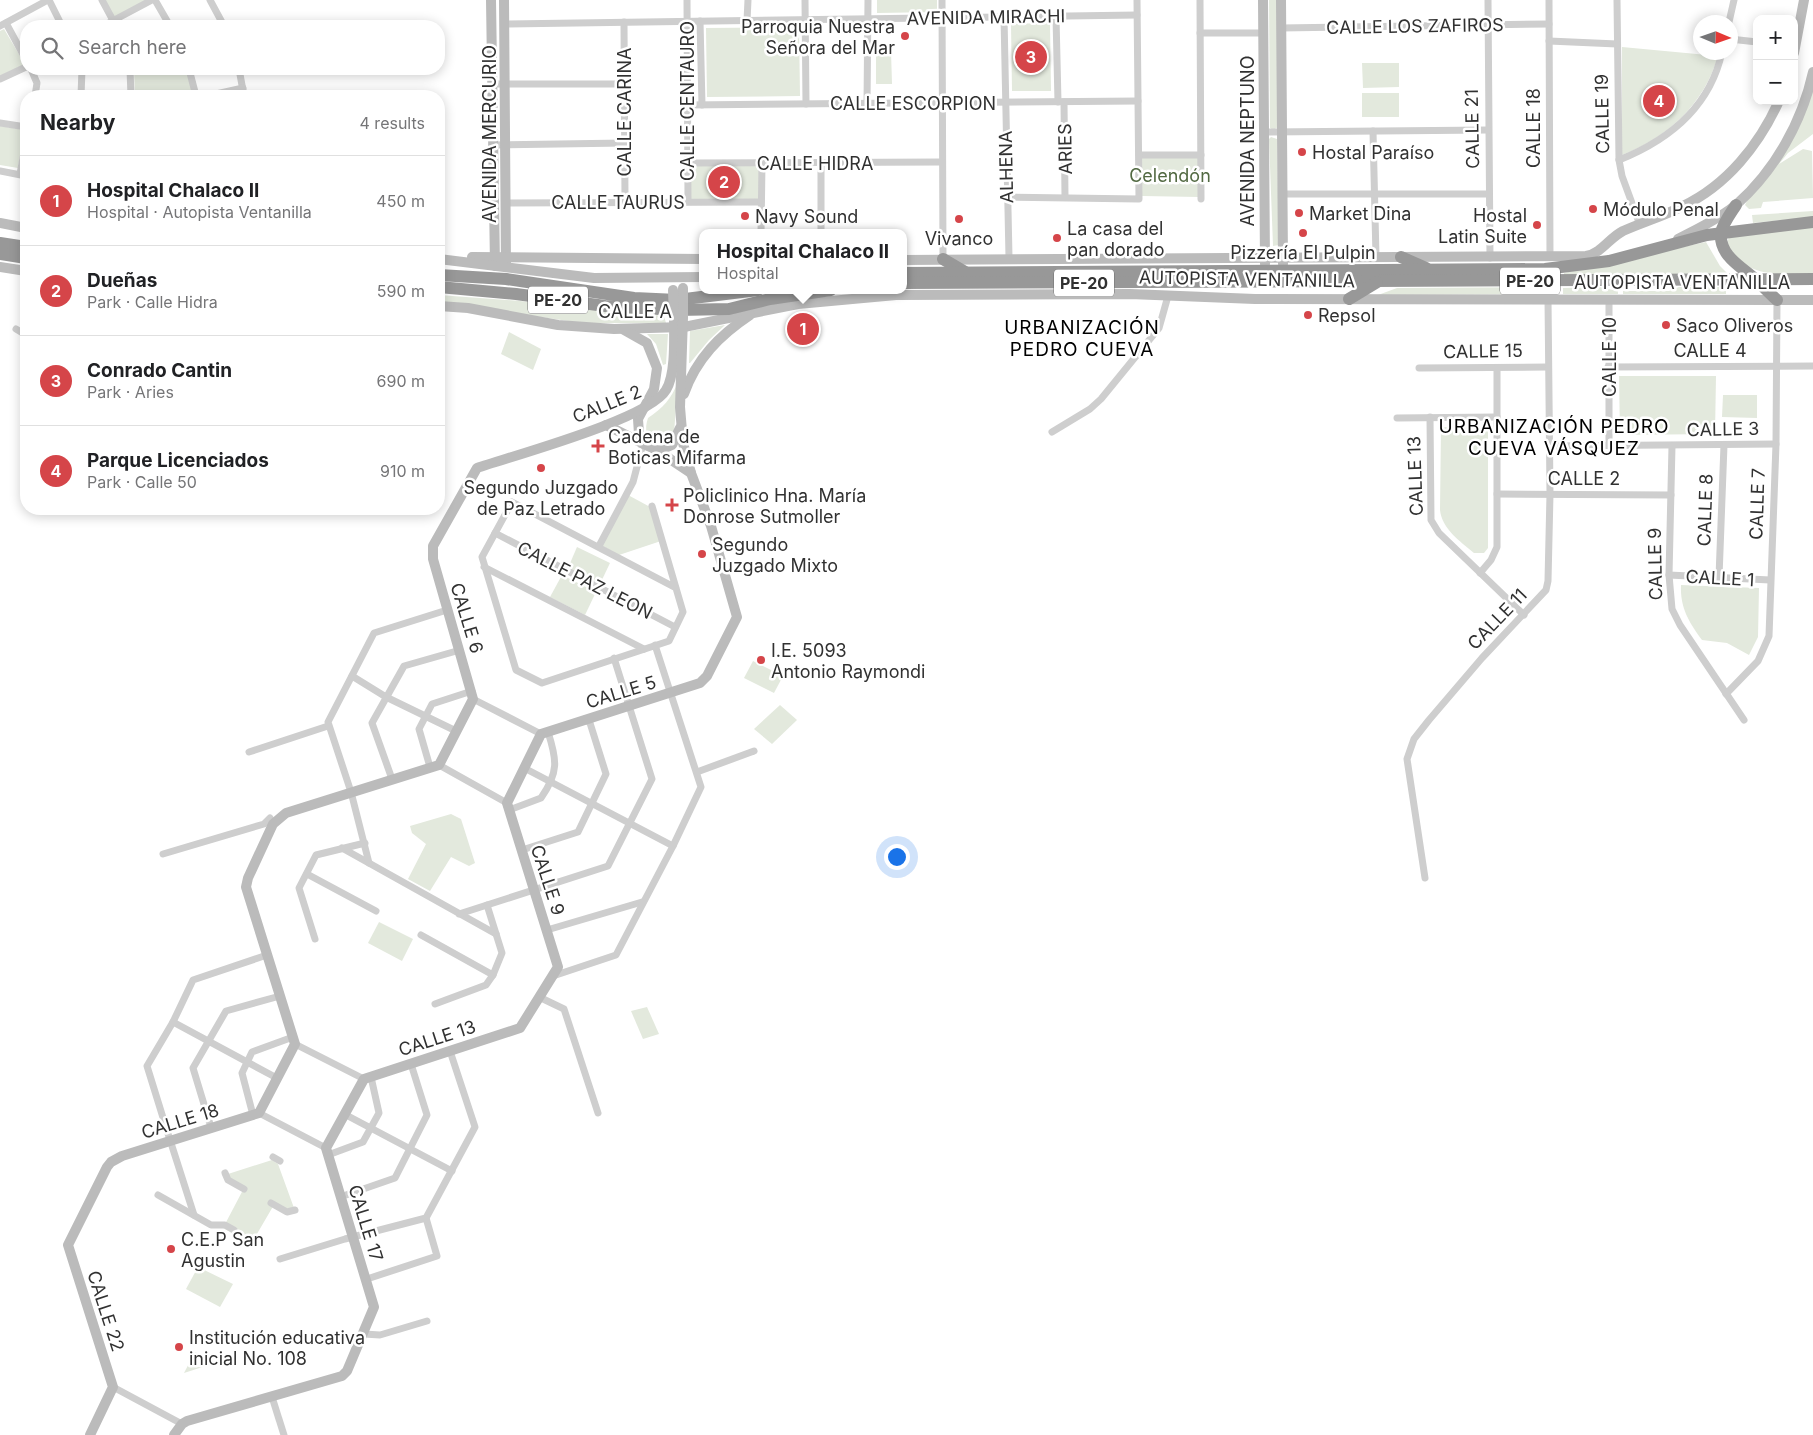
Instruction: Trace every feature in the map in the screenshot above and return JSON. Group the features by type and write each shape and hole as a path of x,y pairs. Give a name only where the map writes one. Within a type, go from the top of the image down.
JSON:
{"highway":[{"path":"1736,205 1721,233 1724,247 1728,255 1777,300"},
{"name":"PE-20","path":"1284,277 1430,270 1566,267 1609,261 1668,244 1721,233 1813,222"},
{"path":"0,243 20,245"},
{"path":"0,254 20,257"},
{"path":"1401,257 1430,270"},
{"path":"943,259 965,272"},
{"name":"AUTOPISTA VENTANILLA","path":"907,273 965,272 1265,277"},
{"name":"PE-20","path":"445,275 506,279 678,303"},
{"name":"PE-20","path":"1284,277 1378,281 1813,279"},
{"name":"AUTOPISTA VENTANILLA","path":"907,283 1284,277"},
{"path":"1349,299 1378,281"},
{"name":"PE-20","path":"445,288 516,294 615,307 678,303"},
{"name":"AUTOPISTA VENTANILLA","path":"678,303 733,294"},
{"name":"AUTOPISTA VENTANILLA","path":"678,303 730,309 770,299 804,294"}],"street":[{"path":"20,51 3,25 48,0 59,20"},
{"path":"102,0 112,20"},
{"path":"120,20 152,0"},
{"path":"155,0 167,20"},
{"path":"210,0 221,20"},
{"name":"AVENIDA MERCURIO","path":"491,0 495,262"},
{"name":"AVENIDA MERCURIO","path":"504,0 506,263"},
{"name":"CALLE CENTAURO","path":"687,0 688,201"},
{"path":"748,0 748,21"},
{"path":"806,0 806,104"},
{"path":"868,0 868,104"},
{"path":"942,0 943,259"},
{"path":"1007,197 1139,199 1137,0"},
{"path":"1200,0 1201,199"},
{"name":"AVENIDA NEPTUNO","path":"1262,0 1265,277"},
{"name":"AVENIDA NEPTUNO","path":"1281,0 1284,277"},
{"name":"CALLE 21","path":"1488,0 1490,258"},
{"name":"CALLE 18","path":"1549,0 1550,257"},
{"name":"CALLE 19","path":"1617,0 1619,160 1622,176 1640,225"},
{"path":"1731,15 1734,0"},
{"path":"1798,32 1804,0"},
{"name":"AVENIDA MIRACHI","path":"505,24 1137,16"},
{"name":"ALHENA","path":"1004,17 1004,102 1009,257"},
{"name":"ARIES","path":"1056,17 1065,197"},
{"path":"700,21 702,105"},
{"name":"CALLE CARINA","path":"624,22 625,201"},
{"name":"CALLE LOS ZAFIROS","path":"1281,28 1549,24"},
{"path":"1200,33 1263,33"},
{"path":"1738,40 1753,42"},
{"path":"1549,41 1617,44"},
{"path":"1619,160 1653,145 1681,124 1703,99 1711,86 1719,60"},
{"path":"0,79 20,70"},
{"path":"1668,244 1736,205 1766,172 1790,136 1799,118 1813,72"},
{"path":"34,75 37,83 36,90"},
{"path":"81,90 82,75"},
{"path":"130,75 131,90"},
{"path":"191,75 195,90"},
{"path":"240,75 244,90"},
{"path":"493,84 624,84"},
{"name":"CALLE ESCORPION","path":"688,105 1138,101"},
{"name":"AUTOPISTA VENTANILLA","path":"907,260 1009,257 1490,258 1590,255 1599,251 1615,236 1684,206 1720,181 1754,145 1777,105"},
{"path":"0,123 20,125"},
{"path":"1264,132 1488,130"},
{"path":"1373,131 1376,257"},
{"path":"492,144 624,143"},
{"path":"1139,155 1201,155"},
{"name":"CALLE HIDRA","path":"688,164 942,162"},
{"path":"761,229 762,163"},
{"path":"821,163 821,229"},
{"path":"0,171 20,174"},
{"path":"1282,194 1489,194"},
{"name":"CALLE TAURUS","path":"505,203 625,201 761,202"},
{"path":"0,223 20,227"},
{"path":"445,258 506,263 699,259"},
{"name":"AUTOPISTA VENTANILLA","path":"506,263 594,278 678,303 755,312 824,300 896,295 1130,294 1349,299 1813,300"},
{"path":"0,267 20,269"},
{"name":"AUTOPISTA VENTANILLA","path":"678,303 699,281"},
{"path":"1052,432 1090,409 1101,399 1159,328 1168,296"},
{"name":"CALLE 11","path":"1425,878 1407,759 1409,749 1414,739 1464,679 1541,598 1548,581 1550,446 1548,299"},
{"name":"CALLE 10","path":"1609,299 1609,445"},
{"name":"CALLE 7","path":"1726,694 1758,661 1767,645 1769,636 1776,444 1777,300"},
{"path":"678,303 680,425 691,473"},
{"name":"CALLE A","path":"445,306 468,308 558,326 621,329 678,303"},
{"name":"CALLE 2","path":"433,546 477,468 606,425 643,410 656,402 670,383 678,303"},
{"path":"680,407 687,384 709,348 726,332 755,312"},
{"path":"16,329 20,331"},
{"path":"599,546 633,482 643,444 638,429 638,419 654,389 656,379 657,368 653,355 644,340 621,329"},
{"name":"CALLE 4","path":"1608,366 1813,366"},
{"name":"CALLE 15","path":"1419,368 1548,367"},
{"path":"1480,573 1492,560 1497,547 1497,368"},
{"path":"1397,418 1497,416"},
{"name":"CALLE 13","path":"1430,417 1431,520 1438,532 1524,615"},
{"path":"606,425 658,450 691,473"},
{"path":"658,450 672,444 680,425"},
{"name":"CALLE 3","path":"1550,446 1776,444"},
{"name":"CALLE 8","path":"1719,578 1724,445"},
{"name":"CALLE 9","path":"1672,446 1669,575 1675,616 1744,720"},
{"name":"CALLE 5","path":"544,733 671,694 700,683 707,676 737,613 711,526 691,473"},
{"name":"CALLE 2","path":"1497,494 1671,495"},
{"path":"652,506 676,588 683,612 668,642 542,683 518,672 484,567 482,555 512,502 676,588"},
{"name":"CALLE PAZ LEON","path":"495,533 675,627"},
{"name":"CALLE 6","path":"433,546 433,558 472,695"},
{"path":"484,567 644,649"},
{"name":"CALLE 1","path":"1669,575 1770,580"},
{"path":"249,752 328,724 374,633 447,610"},
{"path":"598,1113 565,1011 539,997 555,972 614,957 642,902 674,846 701,787 655,646"},
{"path":"392,779 372,724 386,697 404,666 460,650"},
{"path":"459,914 607,866 652,779 614,658"},
{"path":"352,676 386,697 454,730"},
{"path":"163,854 264,824 286,813 434,766 472,695"},
{"path":"472,695 544,733 556,761 550,782 540,799 508,807 434,766 419,731 425,716 433,702 472,695"},
{"path":"522,850 578,832 593,804 606,774 590,723 585,719"},
{"path":"328,724 351,792 369,863"},
{"path":"508,807 544,733"},
{"path":"696,772 754,751"},
{"path":"528,770 674,846"},
{"name":"CALLE 9","path":"508,807 547,930 555,972"},
{"path":"256,1114 294,1040 246,887 271,821"},
{"path":"315,939 299,888 316,855 364,843"},
{"path":"342,848 496,934"},
{"path":"307,874 376,911"},
{"path":"547,930 642,902"},
{"path":"435,1004 486,985 493,975 502,953 487,905"},
{"path":"421,935 493,975"},
{"path":"194,1215 147,1066 173,1022 193,980 267,955"},
{"path":"210,1124 193,1068 226,1011 280,996"},
{"name":"CALLE 13","path":"368,1078 520,1028 539,997"},
{"path":"173,1022 275,1076"},
{"path":"294,1040 368,1078 379,1113 364,1142 327,1152 256,1114 242,1072 252,1052 294,1040"},
{"path":"367,1279 437,1256 426,1218 475,1127 450,1051"},
{"path":"346,1194 395,1178 427,1115 411,1064"},
{"path":"327,1152 368,1078"},
{"name":"CALLE 18","path":"68,1245 111,1162 122,1156 256,1114"},
{"path":"348,1116 452,1171"},
{"name":"CALLE 17","path":"327,1152 367,1279 374,1309 364,1334"},
{"path":"273,1157 280,1161"},
{"path":"225,1173 228,1180 244,1189"},
{"path":"158,1195 211,1225 225,1225 234,1230"},
{"path":"272,1204 287,1212 295,1210"},
{"path":"280,1259 426,1218"},
{"name":"CALLE 22","path":"68,1245 112,1387"},
{"path":"174,1435 182,1424 342,1376 347,1371 364,1334 380,1335 427,1321"},
{"path":"90,1435 112,1387 182,1424"},
{"path":"272,1396 284,1435"}],"green space":[{"path":"105,0 147,0 114,17"},
{"path":"877,0 937,0 937,12 877,13"},
{"path":"1269,0 1278,0 1278,127 1273,130 1270,128"},
{"path":"1050,23 1051,91 1012,91 1011,24"},
{"path":"799,27 800,96 707,97 706,28"},
{"path":"4,29 20,56 20,66 0,76 0,31"},
{"path":"1622,47 1693,54 1693,60 1717,60 1704,89 1682,117 1654,139 1622,155"},
{"path":"891,52 892,84 876,84 876,53"},
{"path":"1362,63 1399,63 1399,87 1363,88"},
{"path":"134,75 189,75 192,90 135,90"},
{"path":"1813,88 1813,134 1788,153 1779,164 1803,149 1812,151 1813,198 1763,202 1761,208 1749,209 1745,205 1749,197"},
{"path":"1362,93 1399,93 1399,117 1362,117"},
{"path":"0,126 20,129 18,168 0,165"},
{"path":"1271,137 1277,139 1279,245 1273,246 1269,139"},
{"name":"Celendón","path":"1142,154 1198,154 1199,197 1142,196"},
{"path":"691,163 759,163 759,202 688,201"},
{"path":"1813,211 1813,217 1753,223 1752,215"},
{"path":"1813,227 1813,274 1775,274 1753,269 1734,255 1727,243 1729,237"},
{"path":"1706,242 1720,266 1728,274 1564,277 1564,273"},
{"path":"1559,287 1559,294 1378,295 1397,288"},
{"path":"1599,287 1618,291 1618,294 1563,294 1563,288"},
{"path":"1679,287 1726,287 1726,294 1623,294 1623,291 1669,291"},
{"path":"445,295 664,316 666,323 582,323 445,303"},
{"path":"725,325 709,340 689,363 690,331"},
{"path":"509,332 541,349 533,370 501,354"},
{"path":"647,334 668,334 666,364 663,365 656,344"},
{"path":"1619,376 1716,376 1715,434 1620,435"},
{"path":"678,382 674,433 670,439 658,444 647,433 648,418 666,403"},
{"path":"1723,395 1757,395 1757,418 1722,417"},
{"path":"1441,427 1488,427 1488,548 1484,553 1474,553 1463,544 1452,534 1441,517"},
{"path":"628,495 652,508 661,541 619,555 601,545"},
{"path":"577,547 610,563 600,584 568,568"},
{"path":"562,575 596,592 585,615 550,597"},
{"path":"1681,585 1759,588 1758,637 1749,655 1727,643 1702,640 1686,614 1682,601"},
{"path":"753,661 783,676 774,693 744,678"},
{"path":"780,705 797,720 772,744 754,729"},
{"path":"451,814 461,819 475,863 469,866 451,857 430,891 408,879 426,844 412,833 410,826"},
{"path":"379,922 413,939 402,961 368,943"},
{"path":"647,1007 659,1034 643,1039 631,1011"},
{"path":"272,1160 278,1164 294,1208 289,1210 275,1203 251,1244 223,1228 244,1188 229,1180 228,1174"},
{"path":"198,1267 233,1284 220,1307 186,1289"},
{"path":"195,1352 210,1358 212,1364 184,1373"}],"place":[{"name":"Parroquia Nuestra Señora del Mar","path":"905,36"},
{"name":"Conrado Cantin","path":"1031,57"},
{"name":"Parque Licenciados","path":"1659,101"},
{"name":"Hostal Paraíso","path":"1302,152"},
{"name":"Dueñas","path":"724,182"},
{"name":"Módulo Penal","path":"1593,209"},
{"name":"Market Dina","path":"1299,213"},
{"name":"Navy Sound","path":"745,216"},
{"name":"Vivanco","path":"959,219"},
{"name":"Hostal Latin Suite","path":"1537,225"},
{"name":"Pizzería El Pulpin","path":"1303,233"},
{"name":"La casa del pan dorado","path":"1057,238"},
{"name":"Repsol","path":"1308,315"},
{"name":"Saco Oliveros","path":"1666,325"},
{"name":"Hospital Chalaco II","path":"803,329"},
{"name":"Cadena de Boticas Mifarma","path":"598,446"},
{"name":"Segundo Juzgado de Paz Letrado","path":"541,468"},
{"name":"Policlinico Hna. María Donrose Sutmoller","path":"672,505"},
{"name":"Segundo Juzgado Mixto","path":"702,554"},
{"name":"I.E. 5093 Antonio Raymondi","path":"761,660"},
{"name":"C.E.P San Agustin","path":"171,1249"},
{"name":"Institución educativa inicial No. 108","path":"179,1347"}],"district":[{"name":"URBANIZACIÓN PEDRO CUEVA","path":"1082,338"},
{"name":"URBANIZACIÓN PEDRO CUEVA VÁSQUEZ","path":"1554,437"}]}
